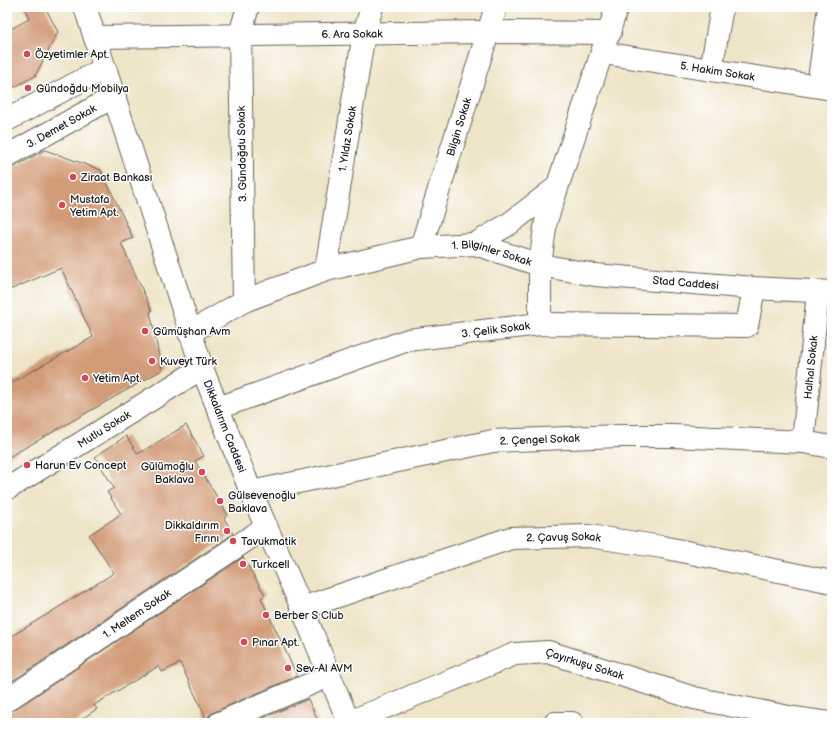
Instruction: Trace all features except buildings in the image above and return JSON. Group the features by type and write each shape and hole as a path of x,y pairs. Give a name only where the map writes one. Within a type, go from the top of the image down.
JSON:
{"street":[{"name":"Dikkaldırım Caddesi","path":"85,7 115,96 189,333 251,492 302,608 349,723"},
{"name":"3. Gündoğdu Sokak","path":"244,301 240,34 248,7"},
{"name":"1. Yıldız Sokak","path":"326,270 364,33 372,7"},
{"name":"Bilgin Sokak","path":"421,247 496,7"},
{"name":"1. Bilginler Sokak","path":"189,333 244,301 326,270 421,247 475,244 540,265 546,221 618,7"},
{"path":"711,70 722,7"},
{"path":"825,87 829,7"},
{"name":"6. Ara Sokak","path":"95,37 488,32 606,43"},
{"name":"5. Hakim Sokak","path":"606,43 711,70 825,87"},
{"path":"7,120 105,68"},
{"name":"3. Demet Sokak","path":"7,156 115,96"},
{"path":"475,244 509,224 557,187"},
{"path":"540,265 540,324"},
{"name":"Stad Caddesi","path":"540,265 596,275 754,288 825,292"},
{"name":"3. Çelik Sokak","path":"218,408 408,340 540,324 747,326 754,288"},
{"name":"Halhal Sokak","path":"803,442 825,292"},
{"name":"Mutlu Sokak","path":"8,486 202,368"},
{"name":"2. Çengel Sokak","path":"251,492 493,441 619,436 673,436 803,442 832,447"},
{"name":"1. Meltem Sokak","path":"7,700 266,527"},
{"name":"2. Çavuş Sokak","path":"302,608 511,538 589,536 662,547 832,582"},
{"name":"Çayırkuşu Sokak","path":"349,723 515,654 548,652 694,698 794,718 829,723"},
{"path":"219,723 329,676"}],"place":[{"name":"Özyetimler Apt.","path":"27,54"},
{"name":"Gündoğdu Mobilya","path":"28,88"},
{"name":"Ziraat Bankası","path":"73,177"},
{"name":"Mustafa Yetim Apt.","path":"62,205"},
{"name":"Gümüşhan Avm","path":"145,331"},
{"name":"Kuveyt Türk","path":"152,361"},
{"name":"Yetim Apt.","path":"85,378"},
{"name":"Harun Ev Concept","path":"27,465"},
{"name":"Gülümoğlu Baklava","path":"202,472"},
{"name":"Gülsevenoğlu Baklava","path":"220,501"},
{"name":"Dikkaldırım Fırını","path":"227,531"},
{"name":"Tavukmatik","path":"233,541"},
{"name":"Turkcell","path":"243,564"},
{"name":"Berber S Club","path":"266,615"},
{"name":"Pınar Apt.","path":"244,642"},
{"name":"Sev-Al AVM","path":"288,668"}]}
